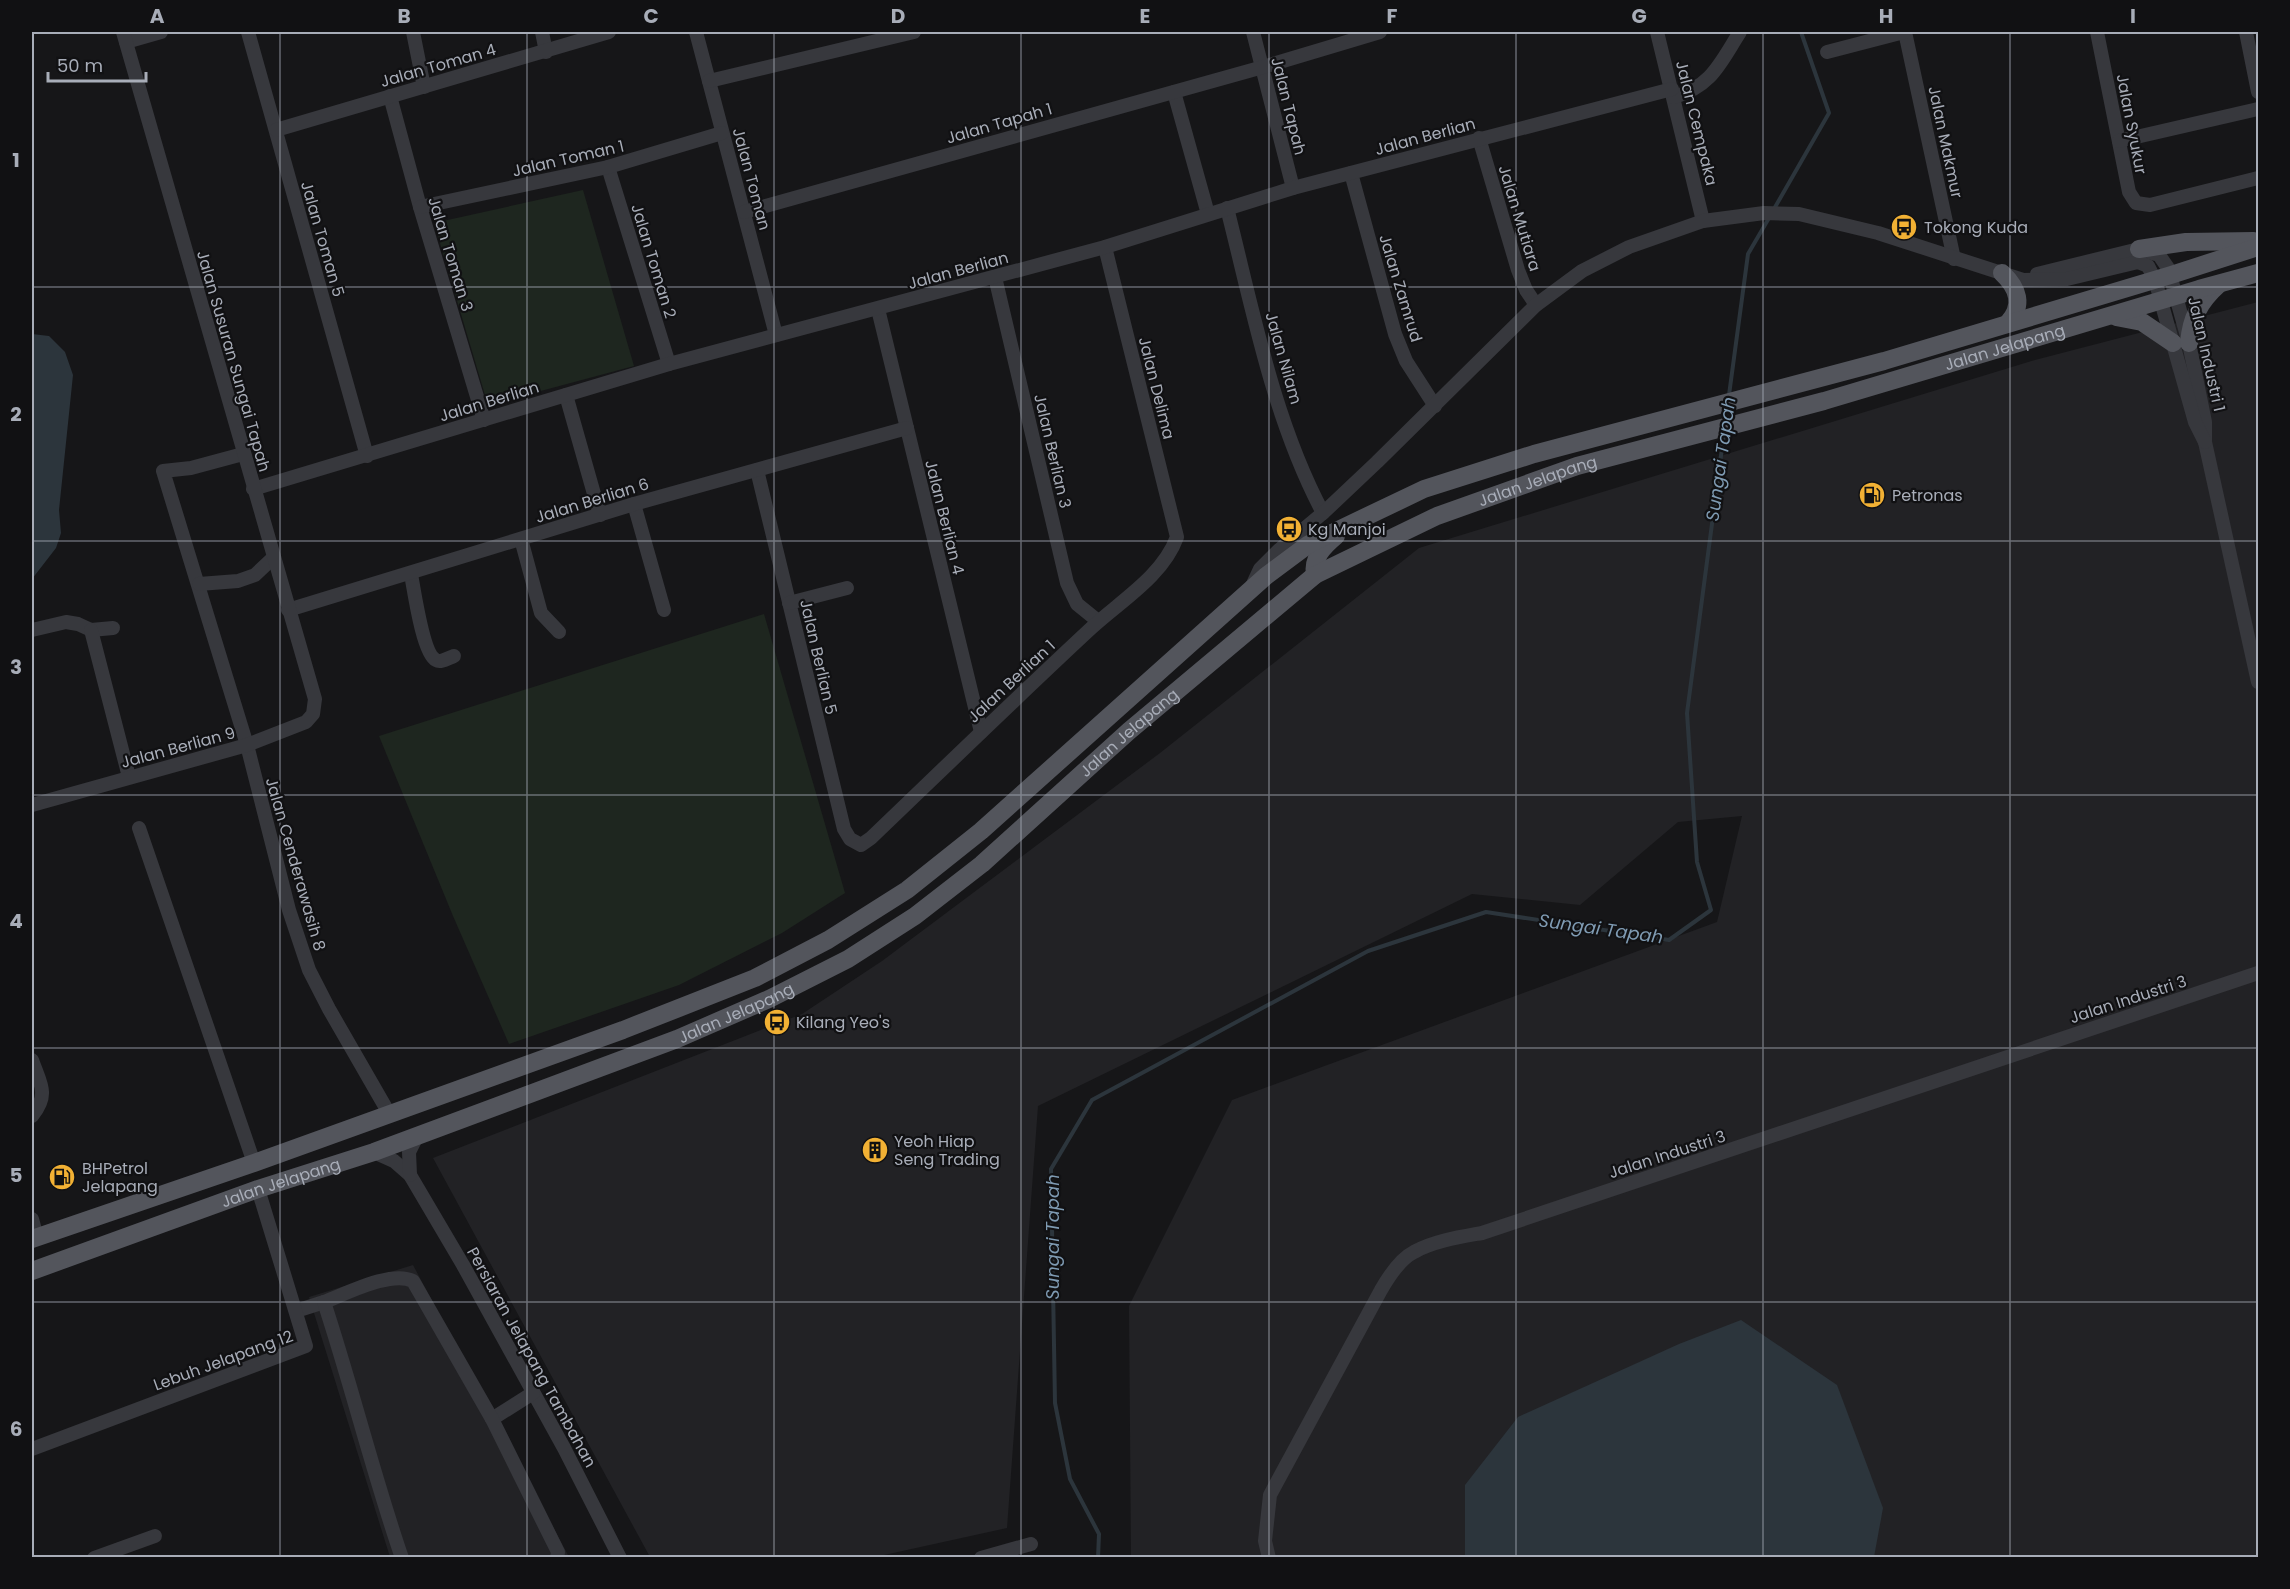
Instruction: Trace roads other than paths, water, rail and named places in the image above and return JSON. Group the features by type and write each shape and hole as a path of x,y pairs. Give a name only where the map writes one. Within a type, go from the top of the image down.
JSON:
{"main road":[{"path":"2139,249 2186,242 2259,241"},
{"name":"Jalan Jelapang","path":"33,1232 254,1163 390,1115 755,978 828,940 907,890 981,831 1251,588 1309,544 1424,489 1534,454 1884,361 2259,247"},
{"path":"2002,273 2012,284 2018,300 2016,312 2008,323"},
{"name":"Jalan Jelapang","path":"32,1271 258,1189 374,1152 677,1039 769,999 866,949 915,916 982,864 1130,731 1315,575 1437,516 1577,466 1824,401 2259,273"},
{"path":"2109,317 2142,322 2181,343 2206,297 2219,284"},
{"path":"1251,588 1289,573 1299,571 1315,575 1314,565 1319,553 1352,525"}],"street":[{"path":"124,37 161,32"},
{"name":"Jalan Toman 5","path":"248,32 367,456"},
{"path":"413,32 424,87"},
{"path":"542,32 546,51"},
{"name":"Jalan Toman 4","path":"276,130 609,32"},
{"name":"Jalan Toman","path":"696,32 776,334"},
{"path":"709,81 873,37 914,32"},
{"name":"Jalan Tapah","path":"1253,32 1293,188"},
{"name":"Jalan Tapah 1","path":"744,212 1263,67 1380,32"},
{"name":"Jalan Cempaka","path":"1657,32 1703,221"},
{"name":"Jalan Berlian","path":"253,489 669,364 1105,247 1293,188 1479,138 1673,93 1692,92 1714,73 1740,32"},
{"path":"1827,52 1905,32"},
{"name":"Jalan Makmur","path":"1905,32 1954,259"},
{"name":"Jalan Syukur","path":"2097,32 2129,192 2136,203 2150,205 2259,178"},
{"path":"2246,32 2259,92"},
{"name":"Jalan Susuran Sungai Tapah","path":"124,37 315,699"},
{"path":"1174,92 1208,214"},
{"name":"Jalan Toman 3","path":"390,96 420,207 484,420"},
{"path":"2119,141 2259,109"},
{"name":"Jalan Toman 1","path":"420,207 608,167 722,133"},
{"name":"Jalan Mutiara","path":"1479,138 1518,270 1526,290 1536,305"},
{"name":"Jalan Toman 2","path":"608,167 669,364"},
{"name":"Jalan Zamrud","path":"1351,173 1395,334 1406,361 1435,406"},
{"name":"Jalan Nilam","path":"1227,208 1263,349 1294,452 1323,513"},
{"path":"1251,588 1260,569 1323,513 1435,406 1536,305 1582,271 1629,247 1703,221 1764,213 1799,214 1878,233 2023,280 2052,281 2141,263 2163,277 2166,263 2159,255 2139,249 2052,271 2030,274 2002,273"},
{"name":"Jalan Delima","path":"1105,247 1177,537"},
{"name":"Jalan Berlian 3","path":"995,277 1067,583 1077,604 1098,621"},
{"name":"Jalan Industri 1","path":"2163,277 2181,343 2194,422 2205,442 2259,682"},
{"name":"Jalan Berlian 4","path":"878,309 981,732"},
{"path":"566,395 600,515"},
{"name":"Jalan Berlian 6","path":"288,610 634,504 907,428"},
{"name":"Jalan Cenderawasih 8","path":"243,453 191,468 163,471 247,745 289,910 309,970 390,1115"},
{"name":"Jalan Berlian 5","path":"758,470 844,830 850,839 861,845"},
{"path":"634,504 664,610"},
{"name":"Jalan Berlian 1","path":"861,845 1098,621 1160,568 1171,552 1177,537"},
{"path":"521,539 541,613 559,632"},
{"path":"199,584 238,581 255,575 273,558"},
{"path":"411,574 431,657 440,662 454,656"},
{"path":"789,603 847,588"},
{"path":"32,630 66,622 91,630 113,628"},
{"path":"91,630 129,777"},
{"name":"Jalan Berlian 9","path":"32,805 247,745 306,722 313,714 315,699"},
{"path":"139,828 254,1163"},
{"name":"Jalan Industri 3","path":"1269,1557 1265,1541 1270,1495 1392,1271 1413,1252 1452,1239 1482,1233 2259,973"},
{"path":"32,1060 44,1091 40,1106 32,1116"},
{"path":"410,1175 409,1152 417,1136"},
{"name":"Persiaran Jelapang Tambahan","path":"374,1152 394,1161 410,1175 463,1265 564,1448 620,1557"},
{"name":"Lebuh Jelapang 12","path":"32,1449 306,1346 258,1189"},
{"path":"296,1311 376,1282 407,1279 413,1281 492,1419 558,1552 557,1557"},
{"path":"324,1302 402,1557"},
{"path":"492,1419 533,1394"},
{"path":"94,1557 155,1536"},
{"path":"981,1557 1031,1544"}],"waterway":[{"name":"Sungai Tapah","path":"1774,209 1829,113 1801,32"},
{"name":"Sungai Tapah","path":"1729,395 1748,254 1769,218"},
{"name":"Sungai Tapah","path":"1098,1558 1099,1534 1070,1479 1055,1403 1051,1169 1092,1100 1368,951 1486,912 1669,940 1711,910 1697,862 1687,713 1724,433"}],"place":[{"name":"Tokong Kuda","path":"1904,227"},
{"name":"Petronas","path":"1872,495"},
{"name":"Kg Manjoi","path":"1289,529"},
{"name":"Kilang Yeo's","path":"777,1022"},
{"name":"Yeoh Hiap Seng Trading","path":"875,1150"},
{"name":"BHPetrol Jelapang","path":"62,1177"}]}
